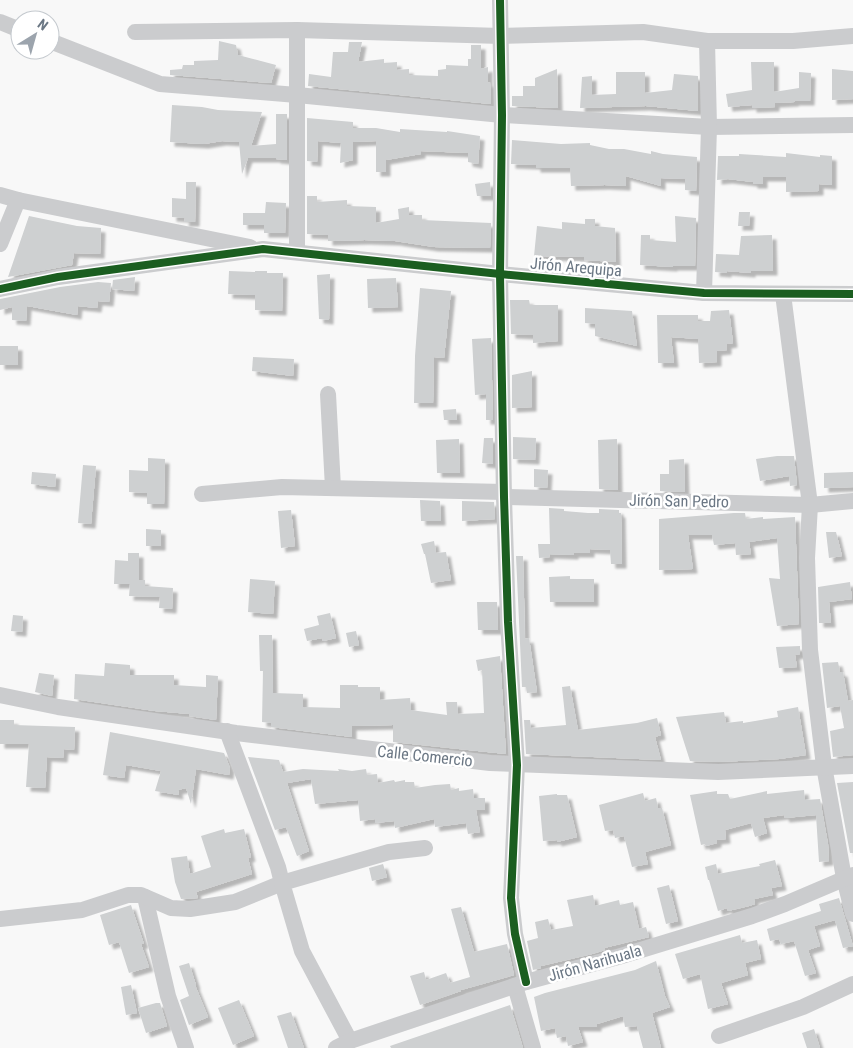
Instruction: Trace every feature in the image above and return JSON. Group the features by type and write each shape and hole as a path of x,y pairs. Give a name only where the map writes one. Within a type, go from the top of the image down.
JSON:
{"street":[{"path":"500,0 502,115 500,274 504,494 508,622 517,765 511,898 520,984 533,1048"},
{"path":"297,30 297,252"},
{"path":"135,32 297,30 501,36 643,32 707,41 793,41 853,36"},
{"path":"704,293 708,127 707,41"},
{"path":"60,45 160,84 502,115 708,127 853,125"},
{"path":"0,195 263,249"},
{"path":"0,244 18,200"},
{"path":"0,289 58,277 263,249"},
{"name":"Jirón Arequipa","path":"263,249 704,293 853,294"},
{"path":"782,294 810,505 807,558 810,650 824,766 849,876 853,914"},
{"path":"328,394 333,488"},
{"name":"Jirón San Pedro","path":"202,494 282,487 810,505 853,502"},
{"name":"Calle Comercio","path":"0,695 58,707 227,732 395,753 517,765 718,772 853,766"},
{"path":"227,732 278,867 302,950 343,1045"},
{"path":"0,919 82,910 128,895 144,897 171,908 190,909 234,902 282,884 389,852 425,848"},
{"name":"Jirón Narihuala","path":"343,1045 520,984 618,957 752,916 786,904 849,876"},
{"path":"144,897 168,996 186,1048"},
{"path":"719,1036 803,1007 853,984"}],"building":[{"path":"219,41 236,45 238,55 276,65 271,83 170,75 170,70 182,69 183,65 194,65 194,61 218,60"},
{"path":"349,42 362,42 358,62 384,59 384,63 397,62 397,70 409,69 409,75 438,76 438,70 446,69 446,65 468,66 468,59 471,59 471,45 481,45 481,69 488,67 491,104 308,86 309,74 331,77 333,52 348,52"},
{"path":"751,62 774,62 774,92 799,88 799,72 811,73 810,101 775,103 775,107 752,108 752,105 728,107 726,94 752,90"},
{"path":"557,69 558,108 512,106 512,96 523,96 523,86 535,86 535,78"},
{"path":"832,69 853,71 853,99 832,100"},
{"path":"616,72 645,72 645,93 672,90 674,74 698,76 698,111 646,106 580,108 582,77 592,76 592,95 616,94"},
{"path":"172,105 262,112 251,146 276,144 276,114 287,114 287,160 248,158 242,174 239,142 222,141 204,144 170,142"},
{"path":"307,118 353,122 353,128 376,128 400,132 400,129 447,131 480,136 478,164 468,162 468,153 421,151 421,154 386,160 386,172 376,172 376,141 353,142 353,160 340,163 341,143 318,141 317,162 307,161"},
{"path":"512,140 561,144 590,143 590,145 609,149 624,149 651,154 651,151 697,157 696,191 685,190 685,179 661,178 661,186 626,176 626,186 571,186 570,168 536,168 536,165 511,164"},
{"path":"786,153 820,157 820,155 832,156 832,185 819,184 819,191 786,192 786,177 763,177 763,184 728,179 717,180 718,156 739,156 739,154 786,157"},
{"path":"186,182 196,182 195,222 184,222 185,218 172,217 172,198 186,199"},
{"path":"490,182 491,196 477,196 475,184"},
{"path":"307,196 317,196 317,202 347,200 347,206 376,207 376,223 399,219 398,209 409,207 409,215 422,215 422,220 491,223 490,248 434,247 395,241 328,241 328,235 307,234"},
{"path":"266,202 286,203 285,233 264,233 264,225 243,225 243,213 265,213"},
{"path":"739,212 750,212 749,226 738,226"},
{"path":"29,216 77,226 101,228 100,254 74,253 72,265 8,277"},
{"path":"675,216 696,218 695,266 640,265 641,235 650,235 650,240 676,242"},
{"path":"585,219 595,219 595,226 615,228 616,262 584,260 584,257 534,256 537,226 562,229 562,222 585,224"},
{"path":"772,235 773,271 751,271 751,273 715,272 716,254 739,255 741,236"},
{"path":"229,271 283,273 282,311 255,310 255,295 228,294"},
{"path":"330,274 329,320 319,319 317,275"},
{"path":"135,277 134,291 112,289 113,280"},
{"path":"396,278 398,307 368,308 367,279"},
{"path":"98,282 111,283 109,302 98,301 97,308 78,306 77,315 27,306 26,321 12,320 12,307 0,310 0,299 60,287"},
{"path":"420,288 451,291 444,358 434,357 433,403 414,403"},
{"path":"510,300 529,300 530,305 558,305 558,341 533,343 533,335 511,334"},
{"path":"585,308 632,311 637,346 595,336 595,324 585,323"},
{"path":"729,310 733,343 727,344 727,350 717,351 717,362 699,363 698,339 671,337 674,363 658,363 657,315 698,315 698,321 710,321 711,311"},
{"path":"491,338 493,420 486,420 486,394 475,395 472,339"},
{"path":"0,346 18,346 18,365 0,365"},
{"path":"253,357 294,359 293,376 252,371"},
{"path":"532,371 532,407 512,408 512,375"},
{"path":"456,409 457,420 444,420 443,410"},
{"path":"513,437 536,438 535,460 513,459"},
{"path":"484,438 493,438 493,464 482,463"},
{"path":"459,439 460,473 437,473 436,440"},
{"path":"617,439 618,490 599,489 598,440"},
{"path":"794,456 797,485 790,486 789,476 760,481 756,459"},
{"path":"148,458 165,459 164,504 147,504 147,493 129,492 129,470 148,471"},
{"path":"684,459 685,492 660,491 660,474 669,474 669,460"},
{"path":"83,465 96,466 91,524 78,523"},
{"path":"534,469 548,470 547,488 534,487"},
{"path":"32,472 56,474 55,487 31,484"},
{"path":"853,472 853,487 824,488 824,473"},
{"path":"420,500 440,501 441,521 421,521"},
{"path":"462,501 494,502 495,519 462,521"},
{"path":"549,508 588,513 599,513 599,509 619,510 619,513 621,513 622,564 611,564 610,550 590,549 590,553 574,553 574,555 549,554 550,557 539,558 538,544 550,544"},
{"path":"291,510 295,546 281,548 278,511"},
{"path":"745,513 746,519 795,517 799,624 777,626 769,578 780,579 777,538 749,542 751,554 736,555 735,543 714,545 712,535 688,535 693,569 659,570 659,519"},
{"path":"146,529 161,530 161,546 146,546"},
{"path":"826,532 836,532 842,556 829,558"},
{"path":"434,541 436,553 446,552 451,580 431,583 421,544"},
{"path":"128,553 139,553 139,580 145,580 145,586 173,588 172,609 159,608 160,597 129,596 130,584 114,584 115,560 128,561"},
{"path":"516,556 523,556 525,639 529,638 537,692 527,693 526,687 522,687"},
{"path":"570,576 570,579 594,579 594,602 550,602 549,577"},
{"path":"250,579 275,581 273,614 248,612"},
{"path":"850,582 852,599 829,602 831,623 819,623 818,587"},
{"path":"477,602 497,602 498,630 478,630"},
{"path":"330,613 336,638 323,641 322,638 307,641 304,629 319,625 317,616"},
{"path":"13,615 23,616 22,632 11,631"},
{"path":"356,631 359,645 349,647 346,633"},
{"path":"259,635 272,635 273,693 303,694 303,707 340,708 340,685 358,685 358,687 380,687 380,700 410,698 411,710 447,715 446,702 457,702 458,714 484,713 482,670 478,671 476,660 500,656 506,754 393,742 393,725 352,726 352,737 271,727 271,723 262,722 263,671 260,671"},
{"path":"800,646 800,654 795,655 797,667 779,668 776,647"},
{"path":"838,662 840,672 843,672 848,701 853,700 853,755 833,757 830,731 844,728 840,706 827,708 822,663"},
{"path":"105,663 130,665 130,675 174,675 174,685 206,687 206,675 218,676 216,720 189,716 190,714 155,711 74,699 75,674 104,676"},
{"path":"39,673 54,675 52,696 35,692"},
{"path":"570,686 578,730 637,723 657,718 661,735 655,737 661,760 526,754 524,720 530,720 531,728 566,725 562,687"},
{"path":"798,707 806,755 779,759 718,762 690,761 676,717 724,712 726,723 743,721 743,723 778,717 777,711"},
{"path":"0,720 14,720 14,725 75,727 74,750 64,749 63,758 47,757 45,788 26,787 29,744 0,744"},
{"path":"110,732 224,753 230,768 229,775 196,769 191,804 186,788 178,790 179,795 155,791 161,771 126,765 124,778 103,775"},
{"path":"248,757 279,760 283,772 303,769 352,771 366,769 367,775 377,774 378,783 405,780 405,782 414,782 415,788 450,784 451,790 459,788 459,791 473,789 474,798 485,798 485,810 476,810 480,832 468,834 466,823 435,827 434,819 395,828 394,821 375,823 375,819 360,821 358,800 315,804 311,779 287,783 309,851 297,856 286,827 275,830"},
{"path":"853,782 853,853 850,853 837,783"},
{"path":"804,790 805,800 820,799 829,861 819,862 816,815 785,818 784,815 763,818 767,833 755,837 751,823 725,830 726,839 717,840 717,843 706,846 705,844 701,845 690,795 717,791 717,794 728,794 730,799 767,791 767,794"},
{"path":"643,793 645,801 656,798 658,808 662,808 671,845 645,852 648,864 632,867 624,836 615,838 613,830 605,831 599,805"},
{"path":"567,795 577,837 557,842 557,840 543,841 539,796"},
{"path":"224,829 225,833 244,829 251,857 248,858 252,874 196,892 198,898 181,899 175,882 171,858 187,856 190,874 211,867 201,836"},
{"path":"775,860 782,886 771,888 773,895 754,899 755,904 749,906 728,911 727,908 718,911 705,867 716,864 718,874 760,866 759,864"},
{"path":"383,864 387,877 372,881 369,868"},
{"path":"669,885 678,921 666,924 657,888"},
{"path":"593,895 595,906 619,900 620,905 633,902 639,929 646,927 649,937 604,948 605,950 541,966 541,968 533,970 527,941 538,938 535,922 548,919 551,930 573,926 567,900"},
{"path":"839,898 853,946 843,948 835,920 814,926 820,946 808,950 816,973 805,976 794,941 781,944 779,939 770,941 767,929 821,911 819,904"},
{"path":"131,905 144,944 141,944 149,967 129,973 119,942 109,945 100,915"},
{"path":"461,907 474,952 507,944 514,975 461,990 420,1005 410,976 424,972 426,980 446,973 450,983 470,977 451,909"},
{"path":"740,935 742,943 757,940 761,959 745,963 748,975 721,983 728,1004 708,1009 700,974 683,979 675,954"},
{"path":"656,961 665,996 670,1007 652,1013 661,1048 643,1048 637,1026 625,1027 623,1016 597,1024 597,1027 578,1027 583,1042 568,1046 566,1036 557,1038 555,1028 541,1031 534,997 635,970"},
{"path":"189,963 195,985 208,1017 189,1025 180,1000 189,996 179,966"},
{"path":"131,985 137,1013 126,1015 121,987"},
{"path":"239,1000 254,1036 233,1045 218,1008"},
{"path":"160,1003 167,1026 146,1033 138,1008"},
{"path":"510,1005 523,1048 391,1048 390,1046"},
{"path":"291,1012 304,1048 288,1048 277,1016"},
{"path":"814,1029 820,1048 807,1048 802,1033"}],"cycle path":[{"path":"500,0 502,115 500,274 504,497 508,622 517,765 511,898 515,934 526,982"},
{"path":"0,289 58,277 263,249 704,293 853,294"}]}
